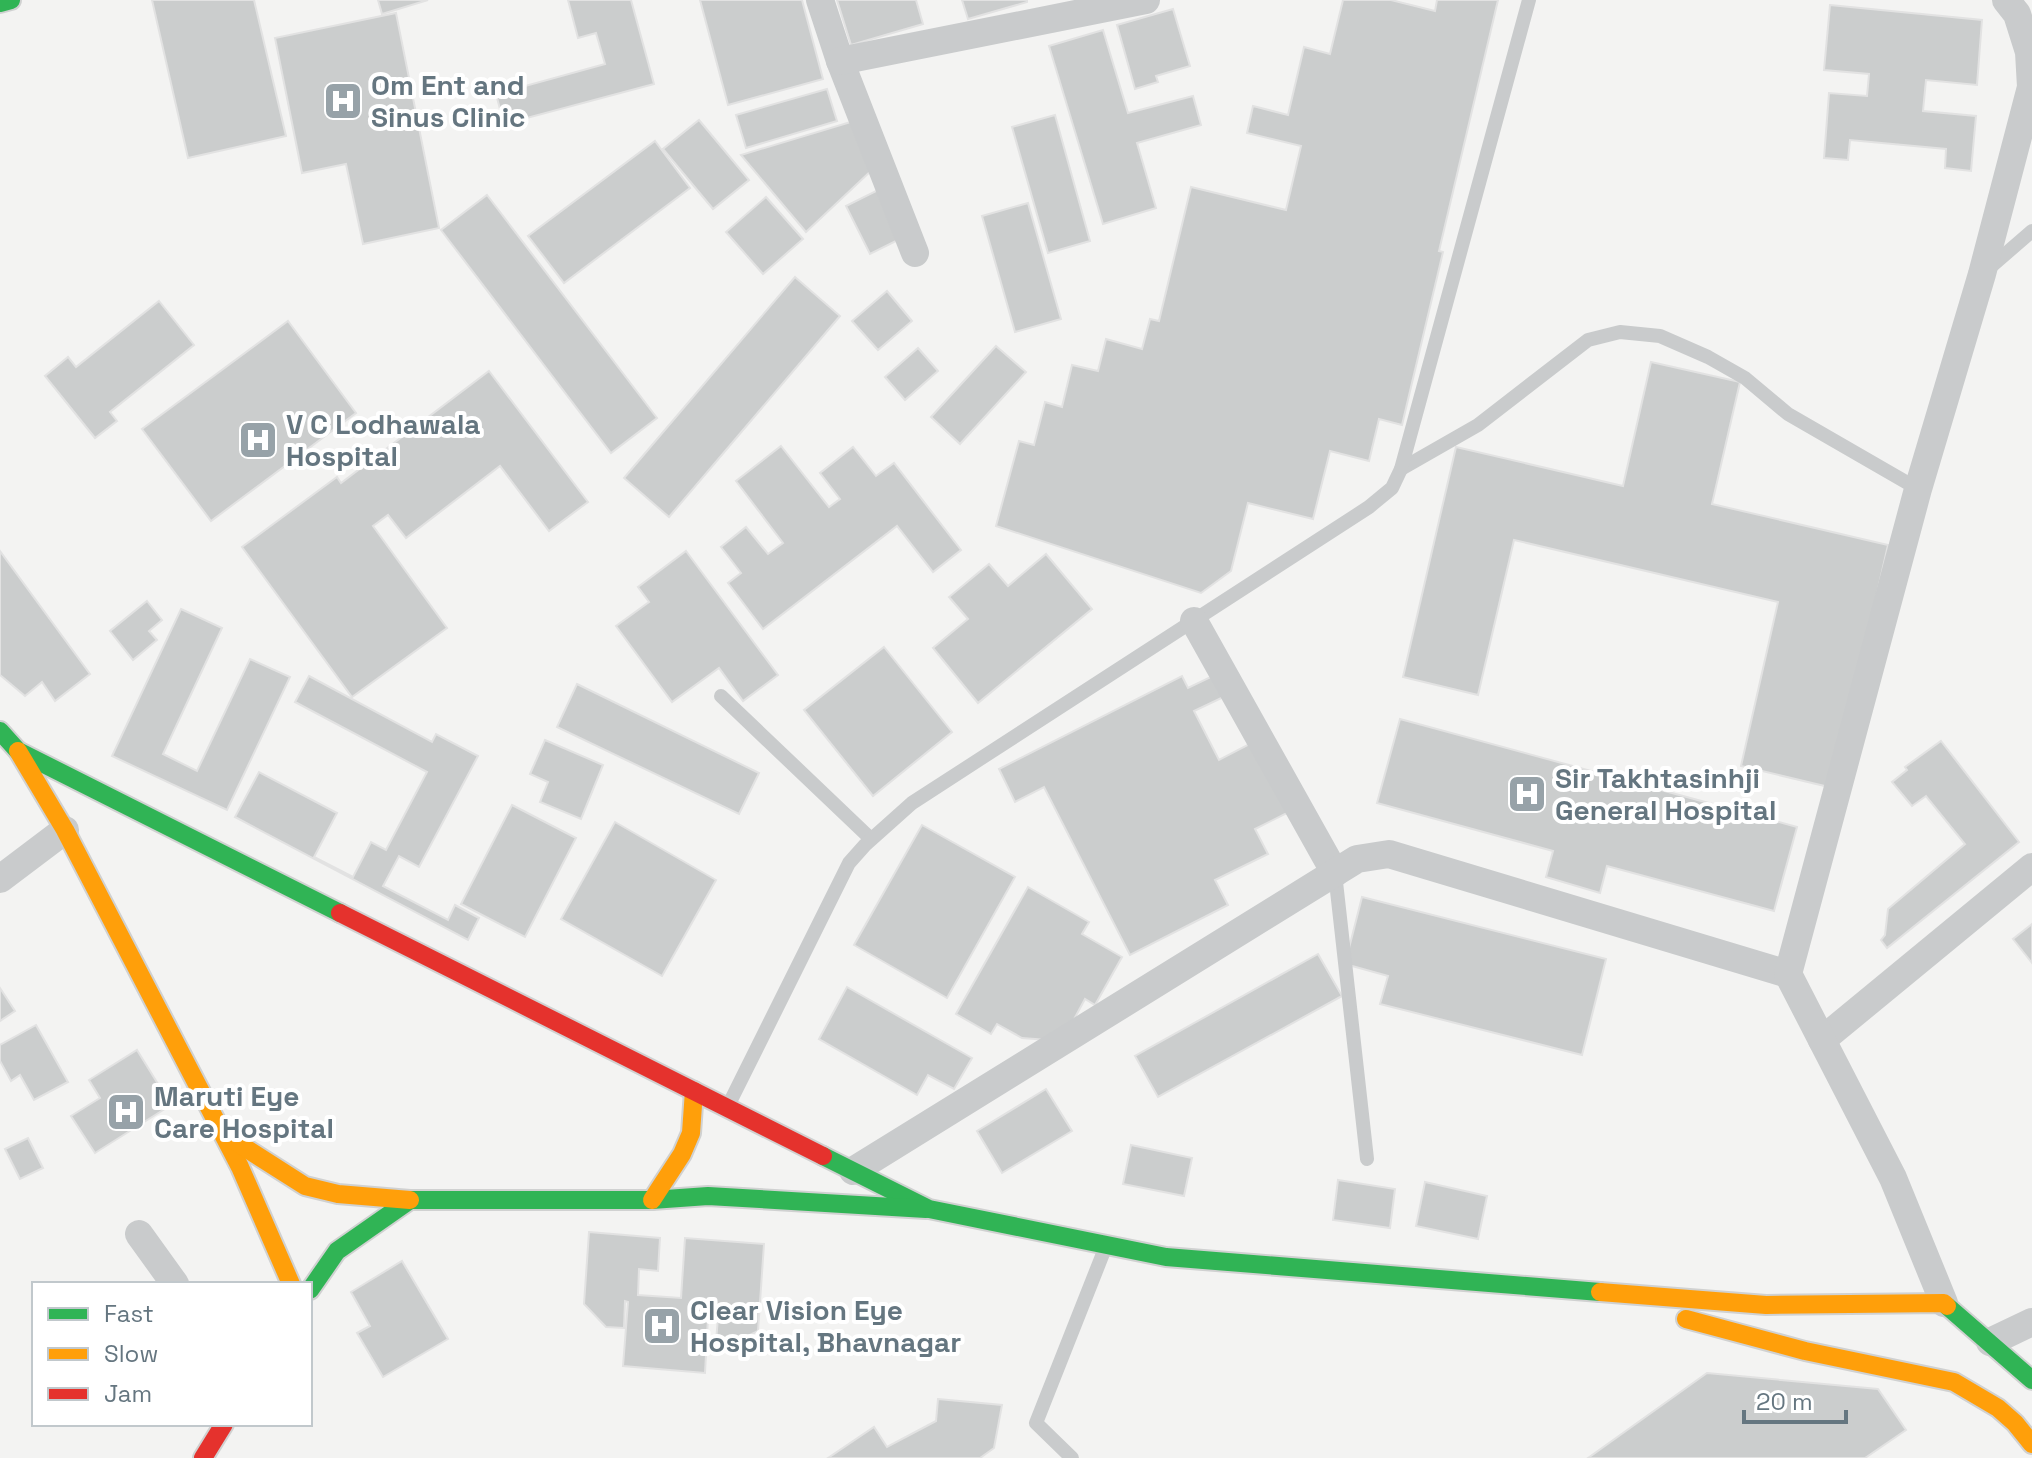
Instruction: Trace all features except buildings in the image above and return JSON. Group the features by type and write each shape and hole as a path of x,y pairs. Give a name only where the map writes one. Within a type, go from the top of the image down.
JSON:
{"main road":[{"path":"0,3 11,0"},
{"path":"0,731 18,751 65,830 240,1167 290,1282"},
{"path":"18,751 929,1209"},
{"path":"652,1200 682,1154 691,1133 694,1091"},
{"path":"223,1133 305,1186 338,1194 410,1200 652,1200 708,1196 929,1209 1166,1257 1766,1305 1944,1303 2032,1380"},
{"path":"312,1287 337,1251 410,1200"},
{"path":"1579,1290 1805,1351 2001,1395"},
{"path":"1999,1349 2001,1395 2015,1423 2032,1444"},
{"path":"203,1458 223,1426"}],"street":[{"path":"820,0 840,61 915,253"},
{"path":"840,61 1146,0"},
{"path":"1944,1303 1893,1178 1788,974 1918,489 1982,274 2031,87 2029,52 2017,14 2006,0"},
{"path":"1194,621 1335,873"},
{"path":"0,879 65,830"},
{"path":"853,1171 1357,859 1389,854 1788,974"},
{"path":"1822,1040 2032,867"},
{"path":"139,1234 174,1282"},
{"path":"1999,1349 2032,1322"}],"lane":[{"path":"727,1108 849,863 871,839 912,803 1369,507 1392,488 1401,469 1529,0"},
{"path":"1982,274 2032,231"},
{"path":"1401,469 1478,425 1588,340 1620,332 1660,336 1708,357 1745,378 1788,414 1918,489"},
{"path":"721,696 871,839"},
{"path":"1335,873 1367,1159"},
{"path":"1072,1458 1036,1423 1106,1245"}],"traffic: fast":[{"path":"0,3 11,0"},
{"path":"0,731 18,751 340,913"},
{"path":"823,1156 929,1209 1166,1257 1600,1292"},
{"path":"312,1287 337,1251 410,1200 652,1200 708,1196 926,1209"},
{"path":"1947,1306 2032,1380"}],"traffic: slow":[{"path":"18,751 65,830 240,1167 290,1282"},
{"path":"652,1200 682,1154 691,1133 694,1091"},
{"path":"225,1135 305,1186 338,1194 410,1200"},
{"path":"1600,1292 1766,1305 1944,1303 1947,1306"},
{"path":"1686,1319 1805,1351 1954,1382 1998,1408 2032,1444"}],"traffic: jam":[{"path":"340,913 823,1156"},
{"path":"203,1458 223,1426"}],"place":[{"name":"Om Ent and Sinus Clinic","path":"343,101"},
{"name":"V C Lodhawala Hospital","path":"258,440"},
{"name":"Sir Takhtasinhji General Hospital","path":"1527,794"},
{"name":"Maruti Eye Care Hospital","path":"126,1112"},
{"name":"Clear Vision Eye Hospital, Bhavnagar","path":"662,1326"}]}
